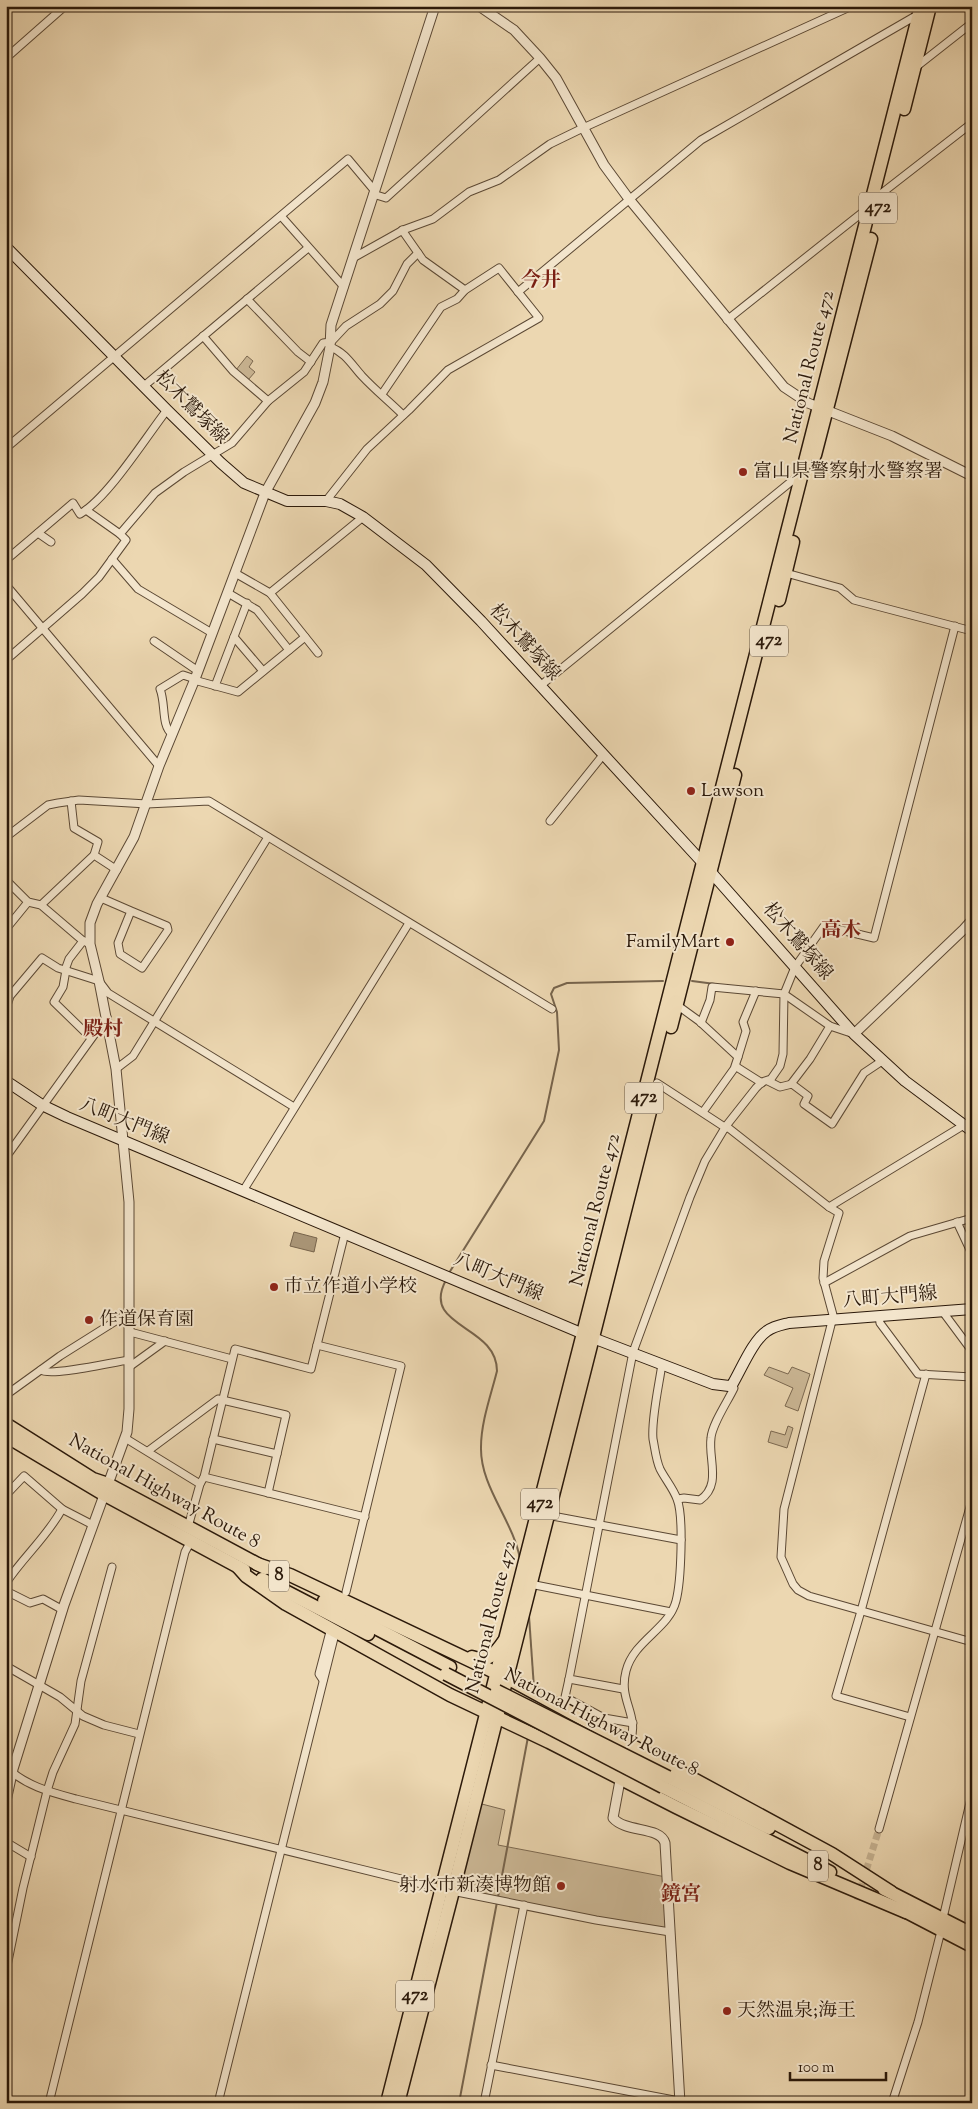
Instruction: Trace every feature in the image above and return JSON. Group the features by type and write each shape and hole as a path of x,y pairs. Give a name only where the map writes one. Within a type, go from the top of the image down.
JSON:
{"highway":[{"name":"National Route 472","path":"398,2103 448,1890 492,1715 548,1515 588,1336 802,477 823,409 882,192 930,6"},
{"name":"National Route 472","path":"502,1676 506,1638 657,1083 677,1005 706,866 786,573 871,206 920,10"},
{"name":"National Highway Route 8","path":"6,1424 191,1542 666,1782 891,1892 942,1924 972,1946"},
{"name":"National Highway Route 8","path":"8,1440 188,1527 448,1671"},
{"name":"8","path":"257,1564 290,1575 392,1624 456,1652 832,1854 891,1892"},
{"name":"8","path":"238,1567 246,1576 332,1633 436,1687 620,1778 676,1808 790,1863 906,1912"},
{"path":"456,1652 480,1660 490,1658 506,1638"},
{"name":"National Route 472","path":"387,2103 490,1747 492,1715"},
{"path":"490,1747 497,1736 503,1732 525,1731"},
{"name":"National Highway Route 8","path":"666,1782 906,1912 972,1934"}],"main road":[{"name":"松木鷲塚線","path":"6,247 167,410 244,483 287,501 326,501 340,504 363,517 426,565 706,866 854,1034 882,1061 968,1128"},
{"name":"八町大門線","path":"6,1082 42,1105 123,1141 588,1336 713,1384 732,1385 758,1339 765,1332 775,1327 790,1323 972,1309"}],"street":[{"path":"8,53 65,6"},
{"path":"91,1038 54,1002 63,987 69,959 86,942 93,914 134,837 159,766 196,677 265,493 315,403 326,375 331,325 435,6"},
{"path":"479,6 514,30 540,58 556,78 604,166 628,199 784,387 808,403 892,436 972,476"},
{"path":"353,258 402,230 433,219 468,192 499,180 550,144 852,6"},
{"path":"518,292 701,140 920,10"},
{"path":"914,69 972,23"},
{"path":"6,448 348,159 374,192 386,198 540,58"},
{"path":"882,192 972,123"},
{"path":"727,320 871,206"},
{"path":"281,216 344,287"},
{"path":"402,230 418,253 431,266 465,290"},
{"path":"144,386 308,248"},
{"path":"330,344 346,326 380,304 392,290 407,264 418,253"},
{"path":"326,501 367,449 448,370 469,360 539,318 499,268 465,290 457,299 441,307 382,394"},
{"path":"247,299 298,352 311,362"},
{"path":"203,336 233,371 268,401"},
{"path":"120,534 155,493 184,472 232,443 268,401 304,372 323,343 330,344 348,358 363,376 403,415"},
{"path":"6,560 73,504 80,514 86,510 109,487 167,410"},
{"path":"540,686 793,480 802,477"},
{"path":"6,660 82,594 126,540 86,510"},
{"path":"270,593 363,517"},
{"path":"38,533 51,542"},
{"path":"112,559 138,589 212,633"},
{"path":"786,573 840,588 854,600 972,631"},
{"path":"235,574 270,593 318,653"},
{"path":"6,586 159,766"},
{"path":"228,593 257,610 289,650"},
{"path":"215,686 248,603"},
{"path":"633,1723 604,1718 565,1697 633,1352 705,1161 726,1127 765,1082 771,1080 780,1066 783,1054 784,994 796,966 824,926 874,938 954,626"},
{"path":"234,637 263,672"},
{"path":"154,641 196,677 215,686 238,692 305,638"},
{"path":"172,734 168,731 165,723 165,705 160,690 183,675 196,677"},
{"path":"550,821 603,755"},
{"path":"41,905 94,855 98,842 74,828 71,801"},
{"path":"6,837 48,805 71,801 146,804 210,801 552,1009"},
{"path":"116,1069 133,1056 268,837"},
{"path":"94,855 117,870"},
{"path":"6,880 28,902 41,905 86,942 99,981 116,1069 129,1202 130,1312 130,1409 125,1438 63,1610 40,1685 9,1771 6,1801"},
{"path":"101,898 167,926 168,930 142,968 120,954 118,943 131,911"},
{"path":"6,929 28,902"},
{"path":"701,1023 710,1000 712,987 784,994 830,1026 854,1034 972,920"},
{"path":"243,1191 409,923"},
{"path":"6,1009 10,996 42,958 58,968 99,981 108,993 155,1020 294,1107"},
{"path":"703,1112 736,1066 746,1031 743,1022 756,991"},
{"path":"677,1005 701,1023 738,1057"},
{"path":"6,1158 106,1016"},
{"path":"736,1066 765,1082 780,1087 791,1084 810,1059 830,1026"},
{"path":"791,1084 808,1096 804,1104 832,1124 864,1073 882,1061"},
{"path":"657,1083 726,1127 828,1207 839,1213 824,1260 824,1283 833,1315 832,1321 784,1509 781,1557 787,1573 798,1590 809,1596 972,1642"},
{"path":"828,1207 968,1128"},
{"path":"824,1283 910,1236 972,1218"},
{"path":"957,1222 972,1254"},
{"path":"188,1527 200,1484 204,1477 235,1349 310,1369 345,1233"},
{"path":"6,1395 118,1317 130,1312"},
{"path":"943,1312 972,1351"},
{"path":"879,1316 880,1323 918,1374 972,1377"},
{"path":"130,1332 232,1359"},
{"path":"41,1370 51,1373 64,1372 85,1366 129,1364 165,1341"},
{"path":"316,1346 401,1366 346,1592"},
{"path":"491,2065 680,2102 668,1873 664,1839 658,1834 619,1824 613,1818 620,1778 634,1732 624,1689 626,1670 635,1650 671,1612 676,1602 678,1588 681,1540 678,1499 659,1468 652,1427 662,1364"},
{"path":"910,1717 836,1696 926,1374"},
{"path":"678,1499 700,1500 706,1496 710,1488 714,1470 710,1443 711,1433 734,1388 732,1385"},
{"path":"148,1452 218,1399 222,1398 286,1415 268,1492"},
{"path":"125,1438 200,1484"},
{"path":"213,1438 277,1454"},
{"path":"6,1495 24,1476 62,1509 93,1525"},
{"path":"204,1477 365,1516"},
{"path":"879,1829 972,1500"},
{"path":"6,1583 52,1527 62,1509"},
{"path":"548,1515 681,1540"},
{"path":"49,2103 185,1552 191,1542"},
{"path":"6,1971 47,1791 53,1772 75,1724 82,1681 112,1567"},
{"path":"530,1584 671,1612"},
{"path":"6,1590 30,1603 43,1598 63,1610"},
{"path":"323,1680 319,1674 332,1633"},
{"path":"218,2103 323,1680 332,1633"},
{"path":"6,1666 40,1685 83,1716 93,1721 139,1734"},
{"path":"569,1679 624,1689"},
{"path":"9,1771 47,1791 281,1850 448,1890 670,1932"},
{"path":"892,2103 918,2022 972,1794"},
{"path":"6,1842 31,1856"},
{"path":"484,2103 524,1905"}],"shaded area":[{"path":"247,356 253,361 249,367 255,372 248,380 236,370"},
{"path":"294,1232 317,1238 314,1252 290,1246"},
{"path":"769,1367 788,1374 792,1367 810,1374 798,1411 785,1406 793,1388 764,1375"},
{"path":"788,1426 793,1428 787,1448 768,1442 771,1431 785,1435"},
{"path":"478,1803 505,1810 498,1845 666,1877 668,1930 524,1905 457,1888"}],"waterway":[{"path":"449,1273 544,1121 559,1050 557,1012 551,994 554,988 567,983 663,981"},
{"path":"692,981 715,984"},
{"path":"446,1280 441,1296 443,1308 451,1317 485,1344 494,1356 497,1371 481,1438 482,1462 491,1490 511,1531 520,1559"},
{"path":"529,1616 534,1688"},
{"path":"498,1897 528,1737"},
{"path":"459,2103 497,1902"}],"tunnel":[{"path":"857,1900 879,1829"}],"place":[{"name":"富山県警察射水警察署","path":"743,472"},
{"name":"Lawson","path":"691,791"},
{"name":"FamilyMart","path":"730,942"},
{"name":"市立作道小学校","path":"274,1287"},
{"name":"作道保育園","path":"89,1320"},
{"name":"射水市新湊博物館","path":"561,1886"},
{"name":"天然温泉;海王","path":"727,2011"}],"district":[{"name":"今井","path":"541,281"},
{"name":"高木","path":"841,931"},
{"name":"殿村","path":"103,1030"},
{"name":"鏡宮","path":"681,1895"}]}
